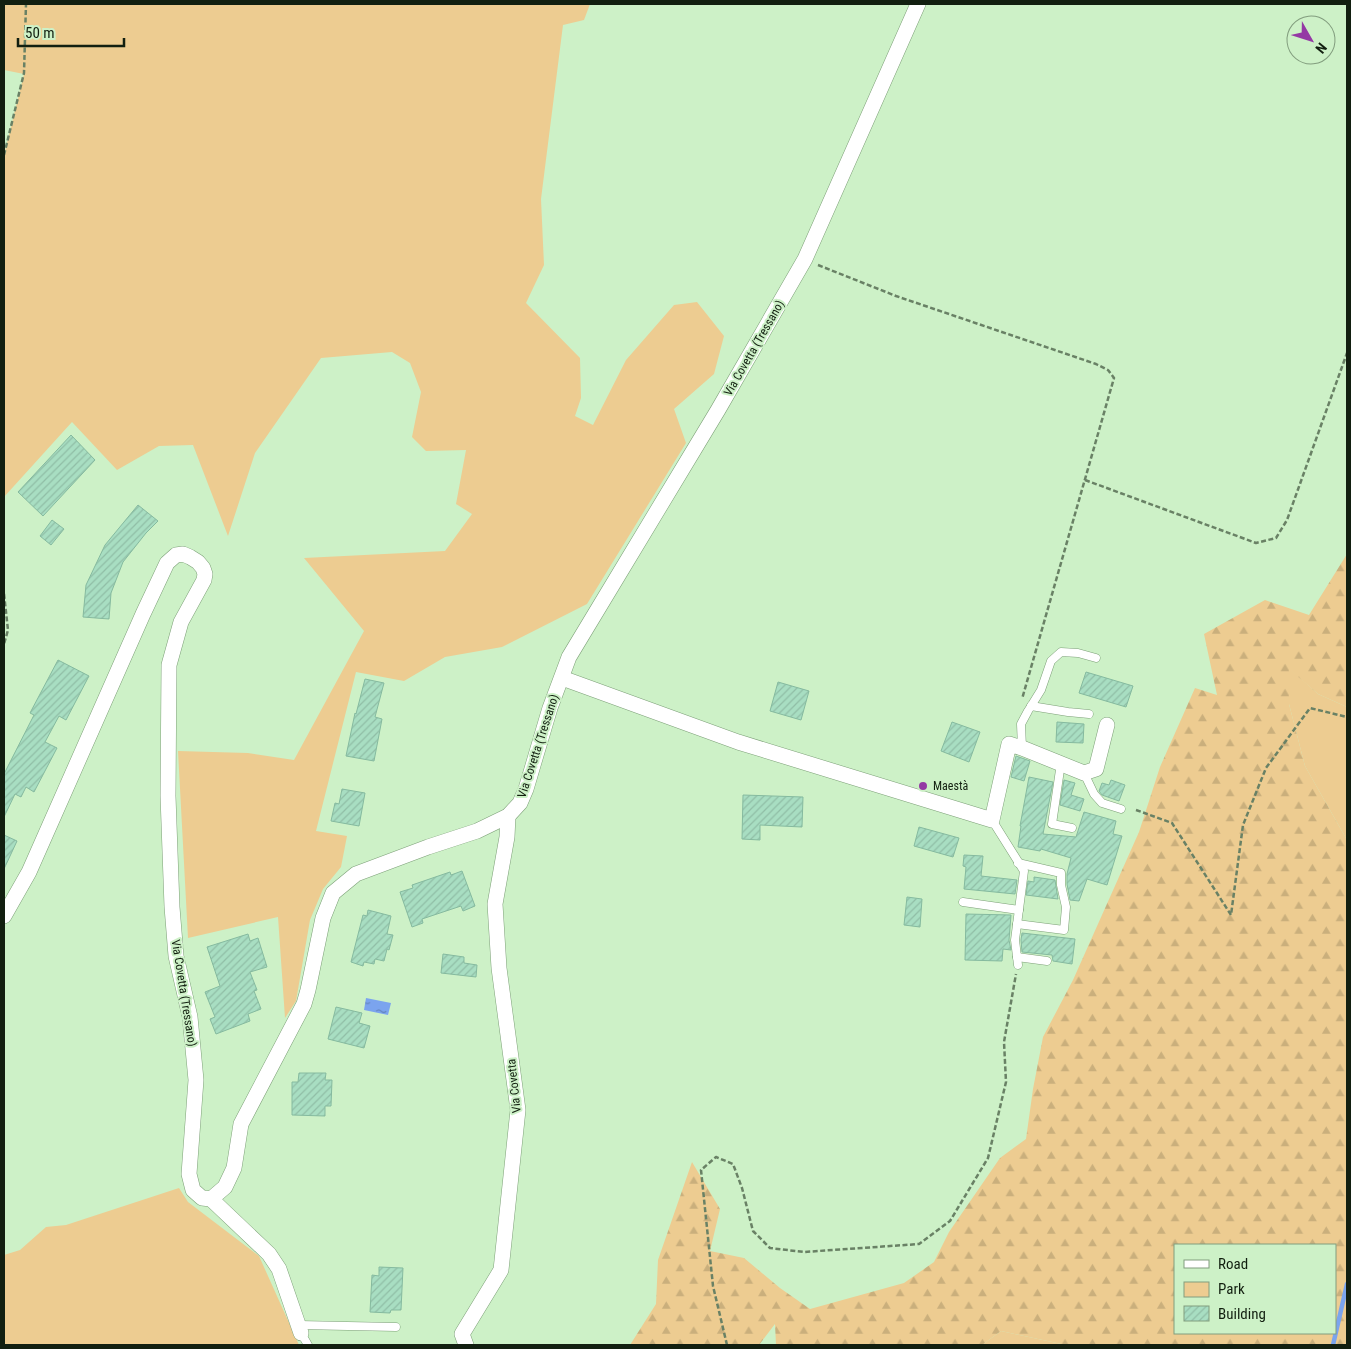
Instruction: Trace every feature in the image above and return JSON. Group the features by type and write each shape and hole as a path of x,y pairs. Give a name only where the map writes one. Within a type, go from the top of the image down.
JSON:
{"street":[{"name":"Via Covetta (Tressano)","path":"4,916 29,872 167,563 176,555 184,554 190,557 198,562 205,574 204,580 181,622 169,665 168,796 172,907 176,956 190,1017 196,1080 188,1174 193,1190 202,1198 211,1200 225,1187 234,1168 241,1124 304,1004 323,918 333,893 356,874 477,831 508,816 520,803 526,789 550,708 570,657 718,410 805,259 918,4"},
{"name":"Via Covetta (Tressano)","path":"562,678 738,742 992,820"},
{"path":"992,820 1009,744 1084,773 1096,769 1107,725"},
{"name":"Via Covetta","path":"466,1345 462,1334 501,1270 518,1110 498,968 495,904 507,837 508,816"},
{"path":"211,1200 269,1254 279,1269 303,1334"}],"lane":[{"path":"1022,748 1021,724 1041,690 1051,661 1061,652 1078,652 1096,658"},
{"path":"1031,706 1089,714"},
{"path":"1061,764 1052,824 1072,828"},
{"path":"1084,773 1094,794 1102,803 1121,809"},
{"path":"992,820 1024,871 1015,940 1017,961 1047,961"},
{"path":"1017,924 1064,930 1066,906 1061,885 1061,873 1018,863"},
{"path":"963,902 1019,910"},
{"path":"303,1334 396,1327"}],"path":[{"path":"4,155 24,73 26,4"},
{"path":"805,259 896,296 1096,364 1108,370 1114,378 1020,706"},
{"path":"1085,480 1256,543 1276,538 1287,520 1347,353"},
{"path":"4,594 8,630 4,644"},
{"path":"1136,810 1172,823 1231,915 1243,825 1266,768 1310,708 1347,717"},
{"path":"727,1345 713,1286 701,1170 716,1157 733,1164 742,1188 753,1231 770,1248 804,1252 919,1244 950,1220 988,1158 1006,1082 1004,1042 1017,961"}],"green space":[{"path":"4,4 590,4 584,20 563,25 541,199 544,265 526,303 580,358 581,398 575,416 593,425 626,360 674,305 697,302 724,336 714,374 674,409 686,443 587,604 502,647 445,657 404,681 356,672 316,831 347,836 341,867 323,889 310,920 296,1001 285,1018 278,917 188,938 178,751 248,753 294,760 364,631 304,558 445,551 472,514 456,504 466,450 426,451 412,437 421,392 410,363 392,352 321,358 255,453 228,536 193,445 159,446 117,470 72,422 4,497 4,155 24,74 4,70"},
{"path":"1347,554 1347,707 1318,694 1289,669 1289,704 1305,766 1347,840 1347,1345 1066,1345 1001,1331 982,1345 776,1345 775,1324 759,1345 630,1345 656,1304 658,1260 692,1162 720,1209 710,1251 744,1258 780,1288 810,1309 904,1283 934,1262 949,1232 1000,1158 1026,1139 1043,1037 1073,980 1139,832 1160,767 1195,688 1217,695 1204,634 1265,600 1309,615"},
{"path":"1289,668 1318,694 1347,707 1347,840 1305,766 1289,704"},
{"path":"179,1188 188,1202 259,1256 299,1345 4,1345 4,1255 20,1250 46,1227 66,1225"},
{"path":"1001,1331 1066,1345 982,1345"}],"water":[{"path":"366,998 391,1003 388,1015 364,1010"}],"building":[{"path":"71,435 95,460 43,516 18,492"},
{"path":"138,505 158,521 123,562 111,593 109,619 83,617 86,585 105,545"},
{"path":"52,520 64,529 51,545 40,536"},
{"path":"58,660 89,676 66,720 59,716 45,742 57,748 34,792 26,787 21,797 15,794 4,817 4,774 34,715 30,713"},
{"path":"1086,672 1133,686 1126,707 1079,693"},
{"path":"365,679 384,683 375,717 382,719 374,761 346,756 355,713"},
{"path":"778,682 809,691 801,720 770,711"},
{"path":"952,722 980,732 969,762 941,751"},
{"path":"1057,722 1084,724 1083,743 1056,742"},
{"path":"1016,756 1030,761 1024,781 1011,777"},
{"path":"1029,777 1053,782 1043,834 1076,837 1084,812 1116,821 1113,834 1122,836 1107,885 1087,879 1079,901 1070,900 1067,884 1067,874 1071,858 1041,849 1040,851 1018,847"},
{"path":"1064,780 1075,783 1071,795 1084,799 1080,811 1060,805"},
{"path":"1111,780 1125,785 1119,801 1102,795 1099,791 1102,783 1109,785"},
{"path":"342,789 365,793 359,826 331,821 335,803 339,804"},
{"path":"743,795 803,797 802,827 760,825 760,840 742,839"},
{"path":"919,827 959,838 953,857 914,846"},
{"path":"4,835 17,841 4,869"},
{"path":"964,855 983,856 981,876 1017,880 1015,894 964,889 966,867 963,866"},
{"path":"462,871 475,906 463,911 461,906 422,919 423,923 412,927 400,892 413,888 412,885 450,872 451,875"},
{"path":"1034,877 1055,880 1058,899 1026,895 1028,881 1034,882"},
{"path":"907,897 922,899 920,927 904,925"},
{"path":"368,910 391,916 387,934 393,935 384,961 375,959 374,964 364,962 363,966 351,962 363,915 367,916"},
{"path":"966,914 1011,915 1009,940 1011,950 1003,949 1002,961 965,960"},
{"path":"1022,933 1075,939 1072,964 1053,961 1052,955 1022,952"},
{"path":"248,934 250,941 258,938 267,967 250,972 257,990 254,991 261,1009 248,1014 250,1021 216,1034 210,1019 215,1017 205,992 220,986 207,947"},
{"path":"443,954 464,957 464,963 477,965 476,977 441,973"},
{"path":"336,1007 362,1013 359,1023 370,1026 364,1048 328,1039"},
{"path":"299,1073 326,1073 325,1080 332,1080 331,1106 325,1106 325,1116 292,1115 292,1082 298,1082"},
{"path":"379,1267 403,1268 401,1310 391,1310 390,1313 370,1312 372,1275 379,1276"}],"waterway":[{"path":"1336,1332 1347,1284"},
{"path":"1333,1345 1336,1334"}],"place":[{"name":"Maestà","path":"923,786"}]}
